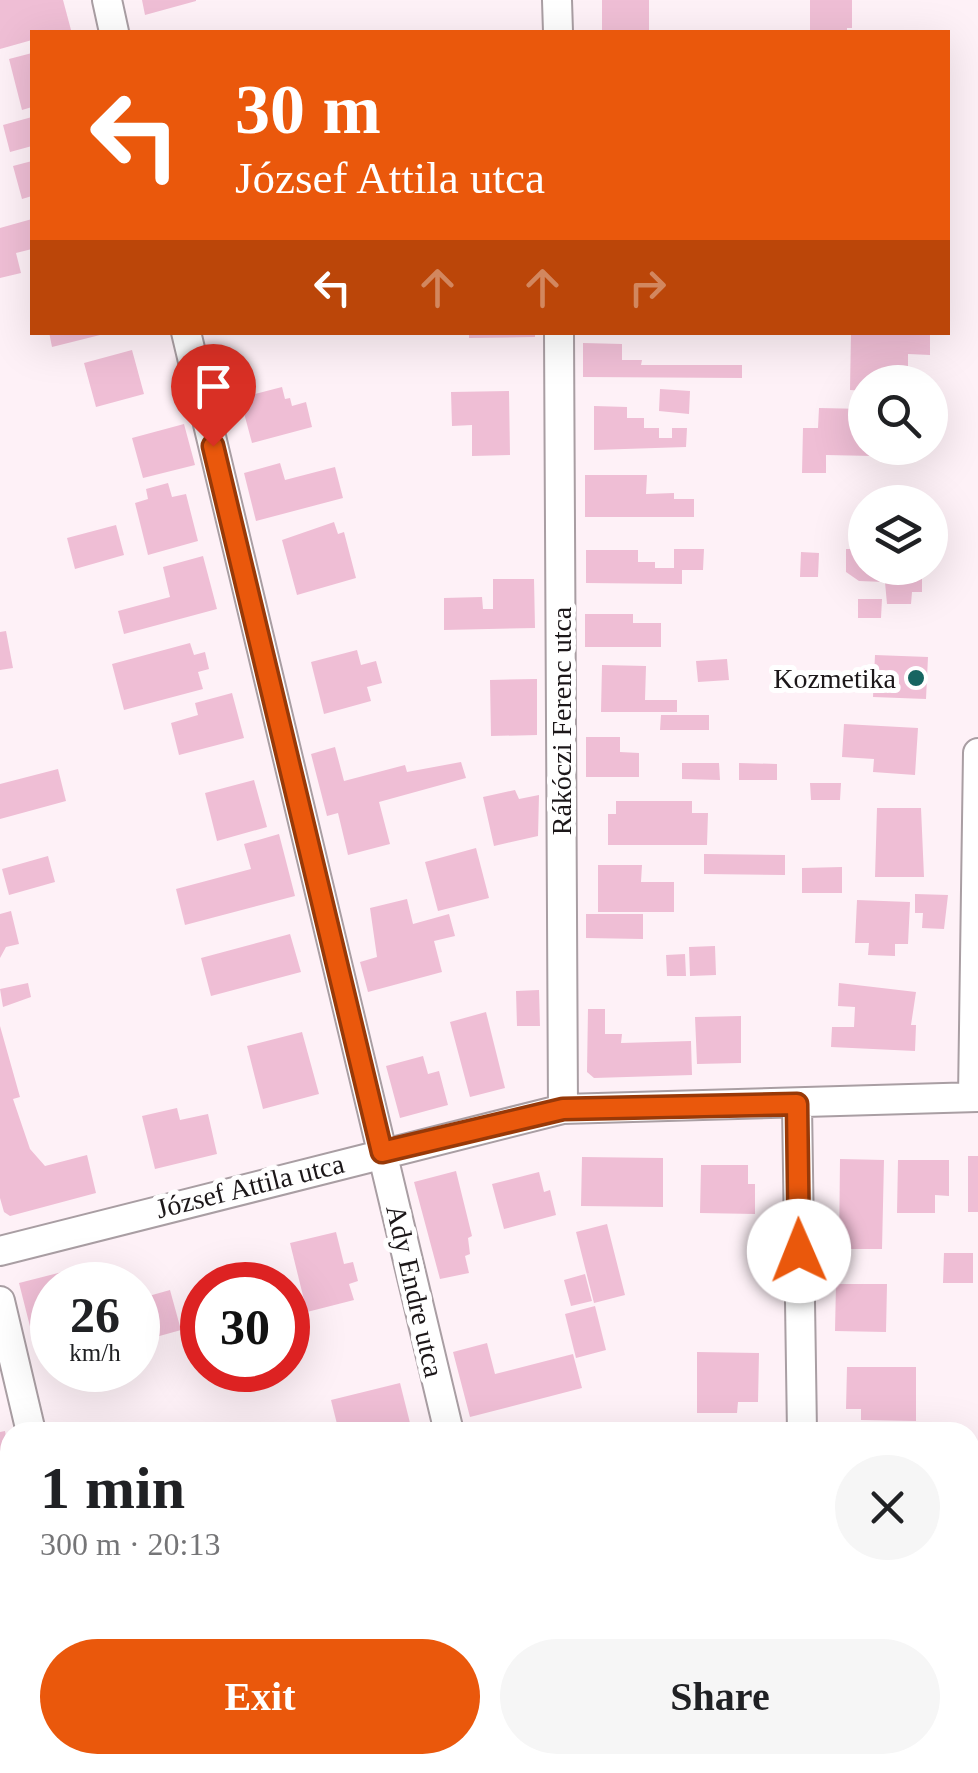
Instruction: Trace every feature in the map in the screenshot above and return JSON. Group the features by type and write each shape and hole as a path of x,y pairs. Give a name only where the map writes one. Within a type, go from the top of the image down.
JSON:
{"street":[{"path":"107,0 114,30"},
{"path":"558,0 558,30"},
{"name":"Ady Endre utca","path":"187,335 447,1422"},
{"name":"Rákóczi Ferenc utca","path":"559,335 563,1109"},
{"path":"976,1098 978,752"},
{"name":"József Attila utca","path":"0,1251 563,1109 976,1098"},
{"path":"797,1104 802,1422"},
{"path":"0,1301 30,1422"}],"building":[{"path":"0,0 63,0 71,30 30,30 30,41 0,49"},
{"path":"142,0 196,0 196,1 145,15"},
{"path":"602,0 649,0 649,30 602,30"},
{"path":"810,0 852,0 852,28 810,30"},
{"path":"30,54 30,108 22,110 9,59"},
{"path":"30,118 30,147 10,152 3,125"},
{"path":"30,162 30,197 22,199 13,166"},
{"path":"30,220 30,250 16,253 21,273 0,278 0,228"},
{"path":"50,335 100,335 52,347"},
{"path":"469,335 535,335 535,337"},
{"path":"851,335 930,335 930,355 908,354 908,365 850,365"},
{"path":"583,343 622,344 622,360 642,360 641,365 742,365 742,378 583,377"},
{"path":"132,350 144,394 96,407 84,363"},
{"path":"282,387 292,406 306,402 312,427 252,443 240,398"},
{"path":"660,389 690,391 689,414 659,411"},
{"path":"509,391 510,455 472,456 472,425 452,426 451,392"},
{"path":"594,406 627,407 627,418 644,418 644,428 659,428 659,438 672,438 672,428 687,428 686,447 594,450"},
{"path":"819,408 848,409 848,455 826,455 826,473 802,473 803,428 818,428"},
{"path":"184,424 195,465 143,478 132,438"},
{"path":"280,463 285,480 335,467 343,498 256,521 244,473"},
{"path":"585,475 647,475 646,494 674,493 674,499 694,499 694,517 585,517"},
{"path":"168,483 172,497 186,494 198,541 148,555 135,503 148,499 146,489"},
{"path":"334,522 338,534 344,532 356,578 297,595 282,540"},
{"path":"116,525 124,555 75,569 67,538"},
{"path":"674,549 704,549 703,570 682,570 682,584 586,583 586,550 638,550 638,562 655,562 655,568 674,568"},
{"path":"801,552 819,553 818,577 800,577"},
{"path":"203,556 217,609 124,634 118,611 170,597 163,567"},
{"path":"493,579 534,579 535,628 444,630 444,598 482,597 483,609 493,609"},
{"path":"885,585 922,585 922,592 912,592 911,604 887,604"},
{"path":"858,599 882,599 881,618 858,618"},
{"path":"585,614 633,614 633,623 661,623 661,647 585,647"},
{"path":"6,631 13,668 0,670 0,632"},
{"path":"190,643 194,655 205,652 209,669 198,672 203,689 124,710 112,664"},
{"path":"357,650 361,665 376,661 382,683 367,687 371,701 324,714 311,662"},
{"path":"875,655 928,657 926,699 873,697"},
{"path":"727,659 729,680 698,682 696,661"},
{"path":"602,665 646,666 645,700 677,700 677,712 601,712"},
{"path":"537,679 537,735 491,736 490,680"},
{"path":"232,693 244,738 179,755 171,723 198,715 195,703"},
{"path":"661,715 709,715 709,730 660,730"},
{"path":"844,724 918,728 915,775 873,772 874,759 842,757"},
{"path":"586,737 620,737 620,752 639,753 639,777 586,777"},
{"path":"335,747 344,781 405,765 407,772 461,762 466,778 379,802 390,844 348,855 338,813 327,816 311,754"},
{"path":"682,763 719,763 720,780 682,779"},
{"path":"739,763 777,764 777,780 739,780"},
{"path":"58,769 66,801 0,819 0,784"},
{"path":"254,780 267,827 217,841 205,793"},
{"path":"810,783 841,783 840,800 811,800"},
{"path":"515,790 519,799 539,795 538,836 494,846 483,797"},
{"path":"616,801 692,801 692,813 708,813 707,845 608,845 608,814 616,814"},
{"path":"877,808 921,808 924,877 875,877"},
{"path":"279,834 295,896 185,925 176,889 251,869 244,844"},
{"path":"476,848 489,898 438,911 425,862"},
{"path":"704,854 785,855 785,875 704,874"},
{"path":"48,856 55,882 9,895 2,869"},
{"path":"598,865 642,865 641,882 674,882 674,912 598,912"},
{"path":"842,867 842,893 802,893 802,868"},
{"path":"915,894 948,895 944,929 922,928 923,913 915,913"},
{"path":"407,899 413,924 449,914 455,936 434,941 442,972 368,992 360,962 377,957 370,908"},
{"path":"857,900 910,902 908,944 895,944 895,956 868,955 869,943 855,943"},
{"path":"11,911 19,944 6,947 0,958 0,914"},
{"path":"586,914 643,914 643,939 586,938"},
{"path":"290,934 301,972 211,996 201,958"},
{"path":"715,946 716,975 690,976 689,947"},
{"path":"685,954 686,976 667,976 666,955"},
{"path":"28,983 31,997 3,1007 0,989"},
{"path":"839,983 916,992 911,1025 916,1025 915,1051 831,1047 832,1027 854,1027 855,1007 838,1006"},
{"path":"539,990 540,1026 517,1026 516,991"},
{"path":"588,1009 605,1009 605,1034 622,1034 621,1043 691,1041 692,1075 594,1078 587,1072"},
{"path":"486,1012 505,1088 470,1097 450,1022"},
{"path":"741,1016 741,1063 697,1064 695,1017"},
{"path":"0,1026 20,1097 13,1099 30,1149 45,1166 87,1155 96,1193 10,1216 4,1212 0,1198"},
{"path":"302,1032 319,1094 263,1109 247,1046"},
{"path":"423,1056 428,1074 439,1071 448,1105 400,1118 386,1066"},
{"path":"177,1108 180,1120 208,1114 217,1154 155,1169 142,1116"},
{"path":"968,1156 978,1156 978,1212 968,1212"},
{"path":"582,1157 663,1158 663,1207 581,1206"},
{"path":"840,1159 884,1160 882,1249 839,1249"},
{"path":"898,1160 949,1160 949,1196 935,1195 935,1213 897,1213"},
{"path":"701,1165 748,1165 748,1184 755,1184 755,1214 700,1213"},
{"path":"456,1171 472,1236 468,1238 470,1254 465,1256 469,1273 440,1279 414,1182"},
{"path":"539,1172 544,1192 550,1190 556,1215 504,1229 492,1184"},
{"path":"607,1224 625,1295 594,1303 576,1232"},
{"path":"336,1232 344,1264 353,1262 358,1281 349,1284 354,1300 310,1311 310,1262 295,1262 290,1243"},
{"path":"944,1253 973,1253 973,1283 943,1283"},
{"path":"585,1274 592,1301 571,1306 564,1280"},
{"path":"30,1280 30,1326 19,1283"},
{"path":"836,1284 887,1284 886,1332 835,1331"},
{"path":"170,1290 180,1330 160,1336 160,1293"},
{"path":"595,1306 606,1350 576,1358 565,1314"},
{"path":"487,1343 495,1374 573,1354 582,1388 470,1417 453,1352"},
{"path":"697,1352 759,1353 758,1402 738,1402 737,1413 697,1413"},
{"path":"847,1367 916,1367 916,1421 861,1420 861,1409 846,1409"},
{"path":"400,1383 410,1422 336,1422 331,1400"}],"place":[{"name":"Kozmetika","path":"916,678"}],"route":[{"path":"213,446 382,1152 563,1109 797,1104 799,1251"}]}
